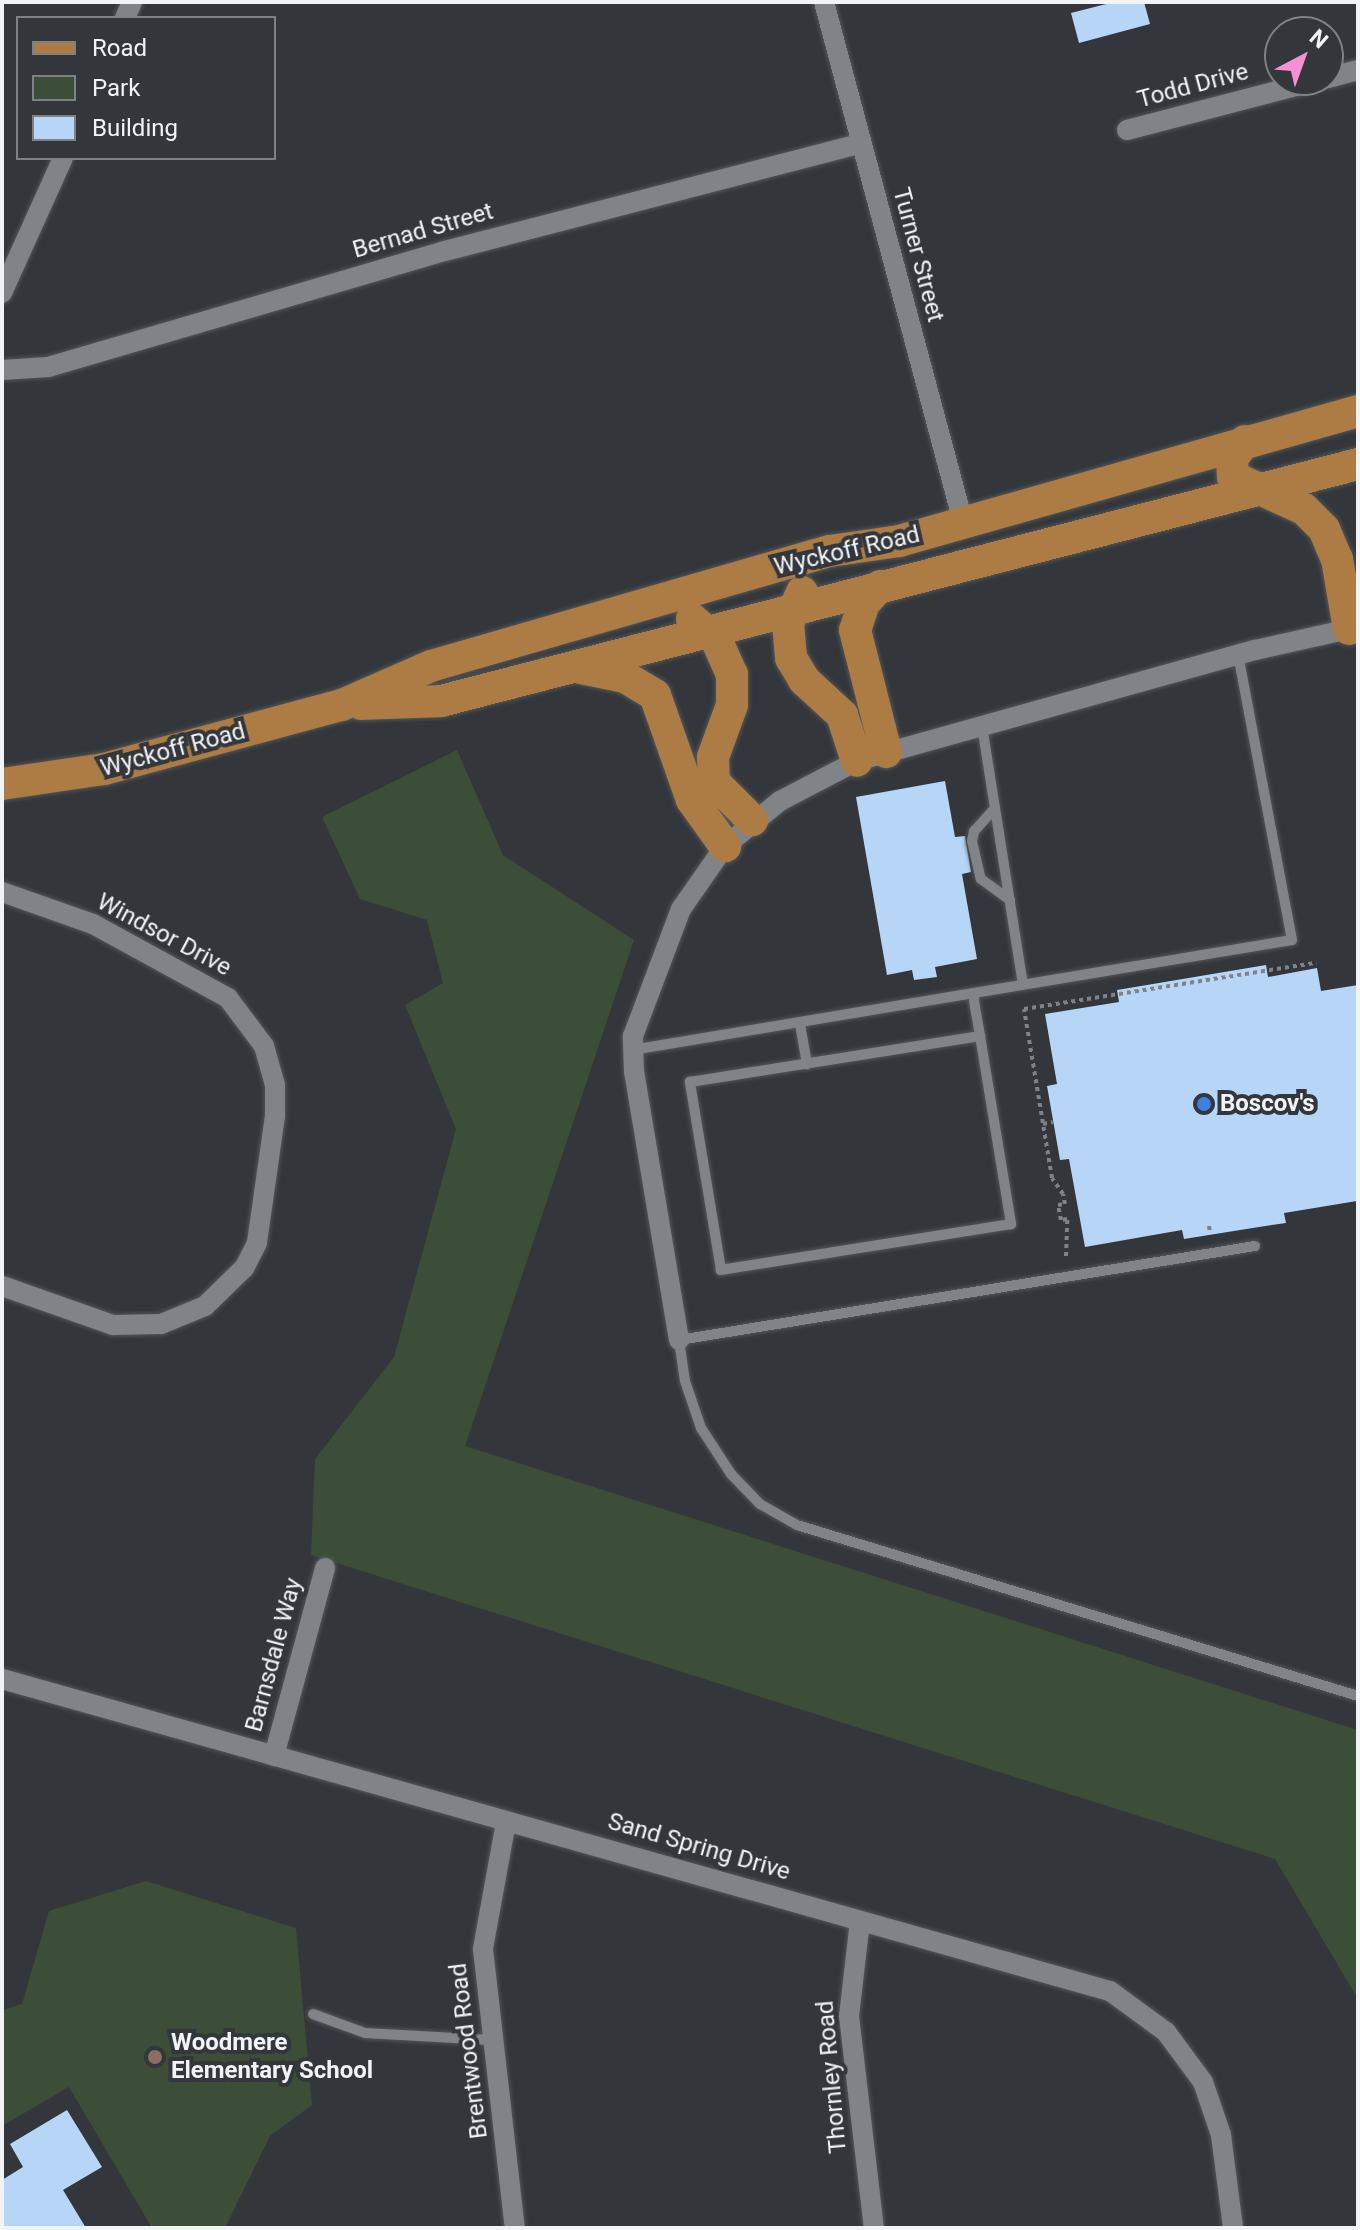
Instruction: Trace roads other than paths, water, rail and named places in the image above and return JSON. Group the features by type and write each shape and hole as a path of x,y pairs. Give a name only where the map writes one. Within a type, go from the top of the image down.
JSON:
{"main road":[{"name":"Wyckoff Road","path":"2,784 104,769 342,705 431,666 830,551 899,541 1358,411"},
{"path":"1325,420 1358,436"},
{"path":"1245,441 1232,458 1232,473 1239,483 1304,509 1324,529 1337,559 1354,628"},
{"name":"Wyckoff Road","path":"342,705 441,701 707,629 1358,464"},
{"path":"872,757 842,715 793,664 787,633 793,607 819,575 899,541"},
{"path":"872,757 855,630 864,603 880,586"},
{"path":"652,603 707,629 727,658 733,682 732,705 715,746 714,782 752,820"},
{"path":"574,667 625,677 655,695 692,800 725,846"}],"street":[{"name":"Turner Street","path":"824,2 859,144 963,522"},
{"name":"Todd Drive","path":"1127,130 1264,94"},
{"name":"Bernad Street","path":"2,370 48,367 445,251 859,144"},
{"path":"2,293 62,160"},
{"path":"679,1340 632,1050 637,1016 672,929 699,878 725,846 752,820 817,779 872,757 1238,655 1354,628"},
{"name":"Windsor Drive","path":"2,892 93,924 228,998 264,1046 275,1085 275,1116 257,1243 244,1268 205,1306 161,1324 113,1325 2,1286"},
{"name":"Barnsdale Way","path":"274,1756 325,1568"},
{"name":"Sand Spring Drive","path":"2,1679 860,1921 1061,1974 1110,1991 1153,2020 1194,2067 1216,2115 1233,2228"},
{"name":"Brentwood Road","path":"506,1822 487,1908 483,1949 491,2040 515,2228"},
{"name":"Thornley Road","path":"860,1921 848,2007 874,2228"}],"lane":[{"path":"632,1050 1292,940 1238,655"},
{"path":"982,726 1023,985"},
{"path":"995,808 974,831 972,841 981,879 1010,900"},
{"path":"973,993 1011,1224 721,1270 690,1082 980,1036"},
{"path":"800,1024 807,1064"},
{"path":"1255,1246 679,1340 689,1398 701,1428 731,1474 777,1516 1358,1696"},
{"path":"313,2014 365,2033 491,2040"}],"place":[{"name":"Boscov's","path":"1204,1104"},
{"name":"Woodmere Elementary School","path":"155,2057"}]}
